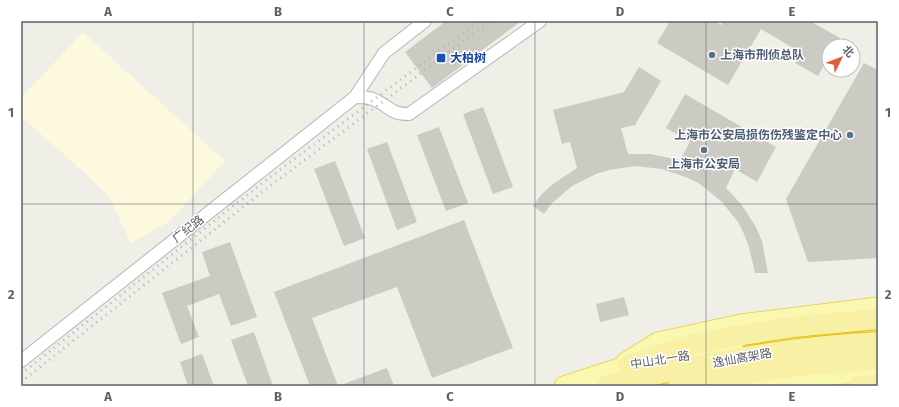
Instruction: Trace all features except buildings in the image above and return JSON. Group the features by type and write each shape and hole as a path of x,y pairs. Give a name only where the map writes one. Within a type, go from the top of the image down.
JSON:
{"highway":[{"path":"617,373 692,345 730,337 793,327 876,320"},
{"name":"逸仙高架路","path":"617,373 671,370 786,350 878,342"},
{"name":"逸仙高架路","path":"678,386 715,378 794,366 878,360"},
{"path":"860,386 878,385"}],"main road":[{"path":"733,386 773,379 878,372"},
{"name":"中山北一路","path":"564,386 617,373"}],"street":[{"name":"广纪路","path":"21,360 356,97 384,53 425,21"},
{"path":"356,97 378,101 398,114 409,114 540,21"}],"shaded area":[{"path":"83,32 225,161 170,221 131,243 109,197 86,174 21,117 21,98"}],"railway":[{"path":"21,374 261,184 479,21"},
{"path":"21,382 266,189 491,21"}],"place":[{"name":"上海市刑侦总队","path":"712,55"},
{"name":"大柏树","path":"441,58"},
{"name":"上海市公安局损伤伤残鉴定中心","path":"850,135"},
{"name":"上海市公安局","path":"704,150"}]}
